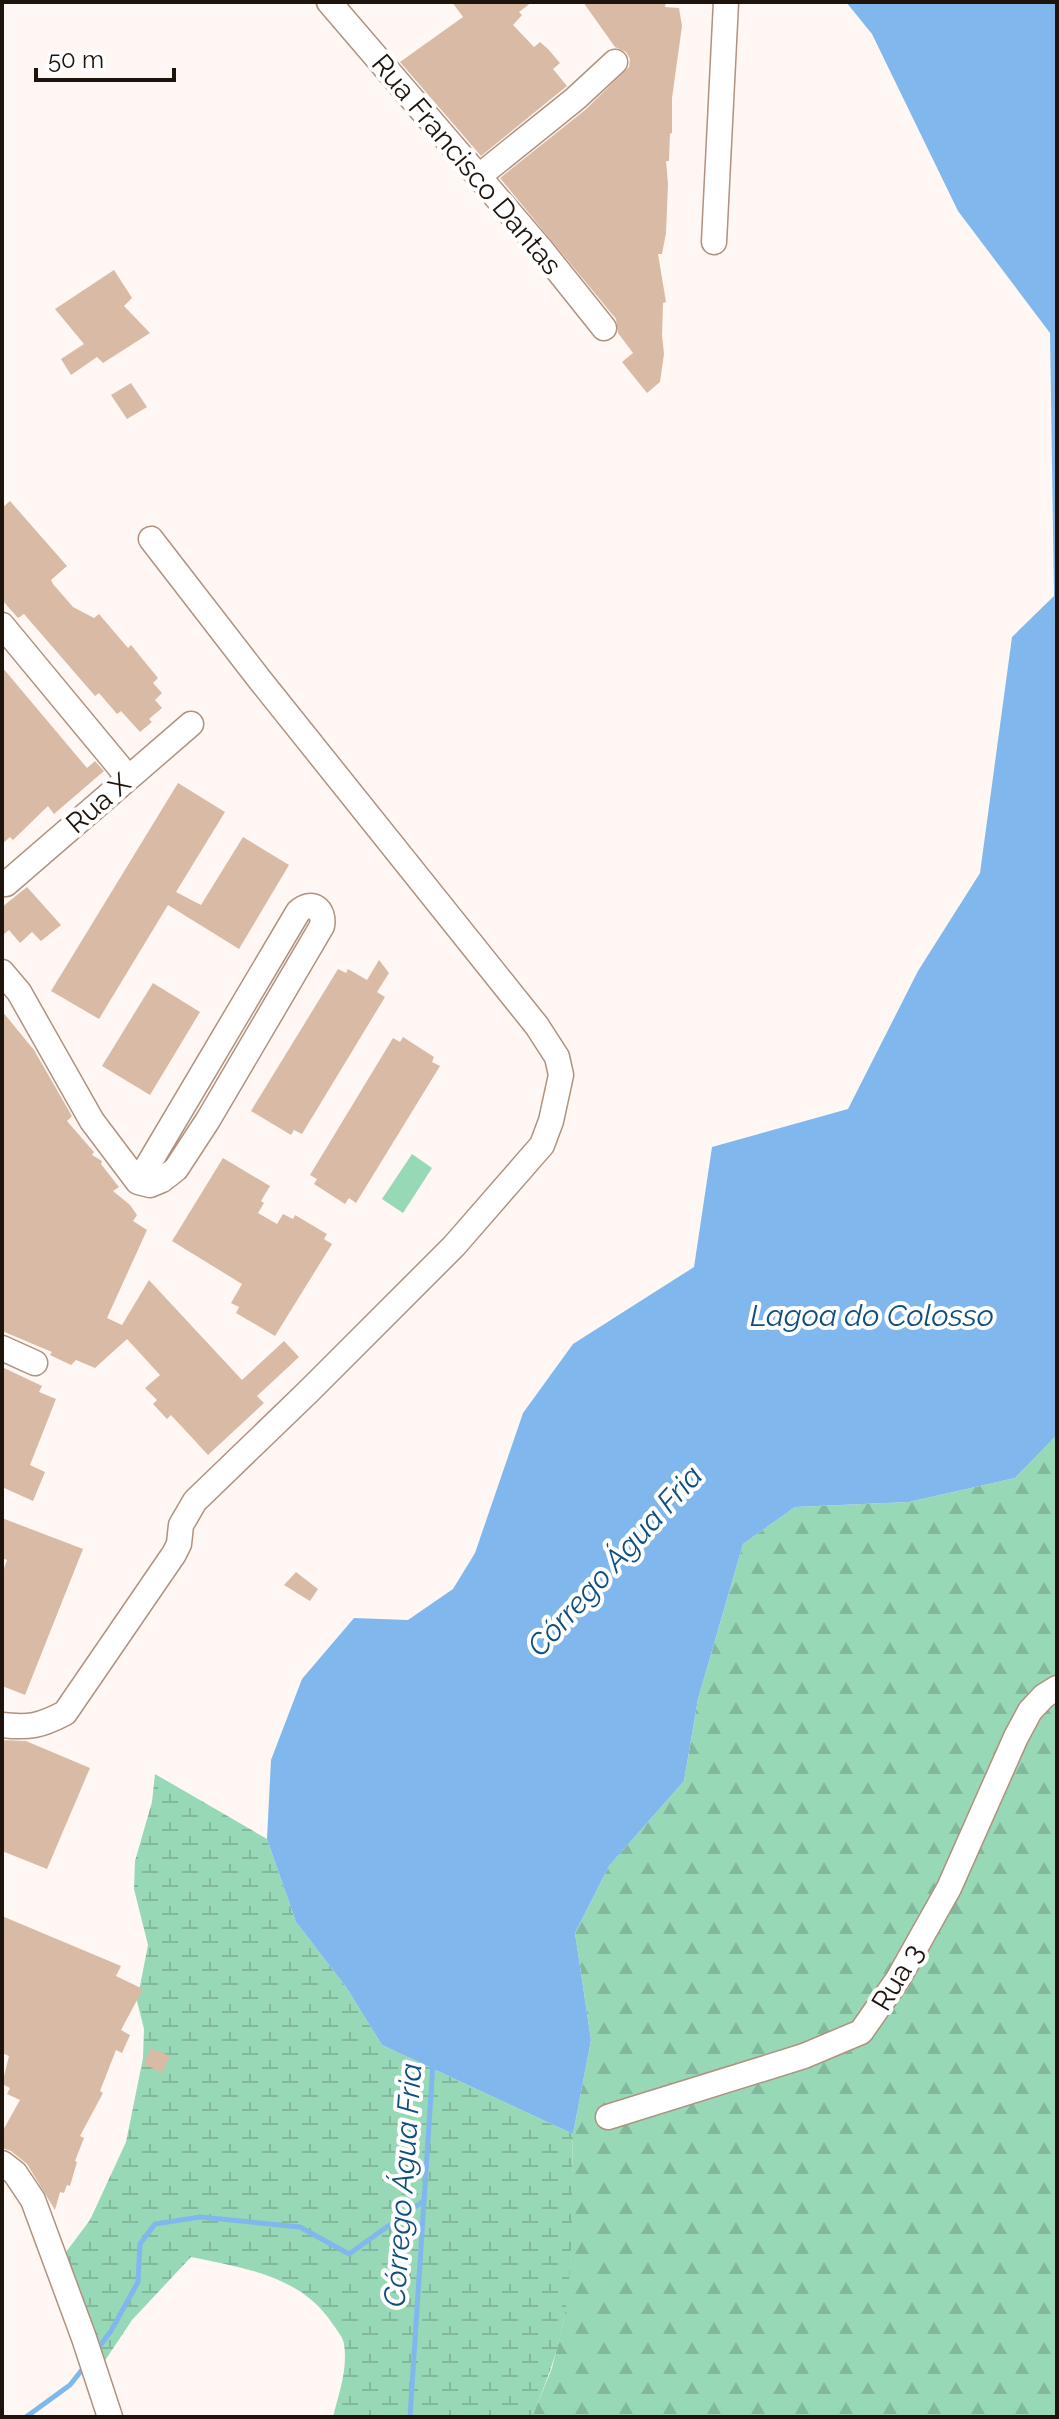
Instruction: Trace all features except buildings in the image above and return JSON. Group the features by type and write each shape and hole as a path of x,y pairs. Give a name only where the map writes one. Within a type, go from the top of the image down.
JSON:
{"street":[{"name":"Rua Francisco Dantas","path":"329,2 540,248 604,328"},
{"path":"714,242 726,2"},
{"path":"478,177 575,99 615,62"},
{"path":"2,1725 29,1727 65,1713 174,1554 179,1544 181,1525 195,1501 454,1246 542,1145 561,1075 557,1057 537,1026 151,539"},
{"path":"2,625 127,776"},
{"name":"Rua X","path":"3,884 191,724"},
{"path":"2,972 19,992 92,1121 138,1182 150,1185 176,1169 208,1120 322,926 320,910 312,905 304,906 298,912 138,1182"},
{"path":"2,1348 35,1363"},
{"name":"Rua 3","path":"608,2117 804,2056 861,2032 898,1979 949,1888 1023,1724 1044,1696 1057,1688"},
{"path":"2,2163 15,2173 33,2200 110,2417"}],"green space":[{"path":"412,1154 432,1168 403,1213 382,1199"},
{"path":"1057,1435 1057,2417 532,2417 552,2368 563,2324 570,2265 573,2134 591,2040 575,1933 609,1866 684,1781 698,1699 743,1544 795,1507 909,1502 1015,1478"},
{"path":"155,1774 267,1839 296,1922 346,1987 382,2045 573,2134 567,2301 557,2348 532,2417 333,2417 344,2372 344,2344 319,2307 304,2294 269,2276 191,2257 132,2320 102,2365 66,2252 90,2220 126,2142 143,2058 144,2029 137,2001 148,1945 134,1889 135,1861 152,1802"}],"water":[{"name":"Lagoa do Colosso","path":"846,2 1057,2 1057,1435 1015,1478 909,1502 795,1507 743,1544 698,1699 684,1781 609,1866 575,1933 591,2040 573,2134 382,2045 346,1987 296,1922 267,1839 271,1760 302,1679 354,1618 408,1620 453,1589 475,1553 523,1413 573,1344 694,1267 712,1147 848,1109 918,971 980,873 1012,637 1054,596 1050,333 958,211 872,34"}],"waterway":[{"name":"Córrego Água Fria","path":"410,2417 433,2063"},
{"path":"96,2351 111,2331 138,2282 140,2244 155,2224 200,2217 300,2227 349,2254 422,2202"},
{"path":"26,2417 70,2385 85,2366"}]}
